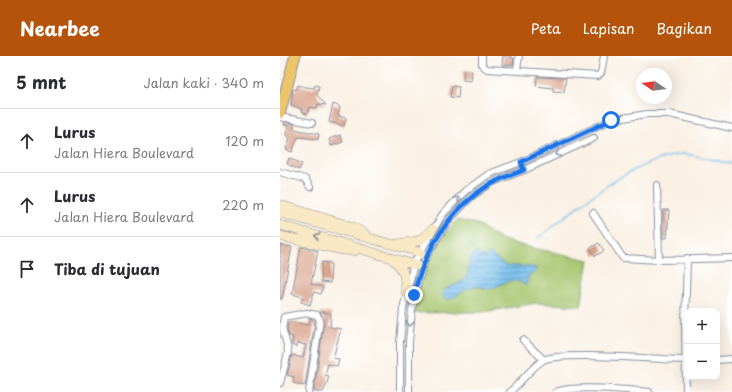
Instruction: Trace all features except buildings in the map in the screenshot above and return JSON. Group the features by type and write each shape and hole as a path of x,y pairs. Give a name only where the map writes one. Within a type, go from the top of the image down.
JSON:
{"main road":[{"path":"280,112 295,56"},
{"path":"281,208 296,218 423,254"},
{"path":"281,208 353,227 376,240"},
{"path":"280,225 418,265"},
{"path":"392,245 419,240 433,229"},
{"path":"280,236 343,250 373,252"},
{"path":"388,256 400,265 404,272 406,293"}],"street":[{"path":"482,56 482,65 484,68 598,76 601,73 604,56"},
{"path":"517,70 519,56"},
{"path":"400,392 400,342 406,293 433,229 442,215 465,191 489,174 521,162 611,120 646,114 669,114 732,128"},
{"path":"280,117 312,123"},
{"path":"423,254 449,220 471,198 493,182 524,170 594,138"},
{"path":"521,162 524,170"},
{"path":"280,172 304,179 310,187"},
{"path":"658,184 658,260"},
{"path":"593,213 623,258 658,260 687,258 732,258"},
{"path":"686,344 685,325 687,258"},
{"path":"409,392 409,342 418,265"},
{"path":"280,383 288,352 286,342 282,335 284,317 306,313 316,315 320,320 309,392"},
{"path":"523,340 544,360"},
{"path":"510,392 544,360 584,356 684,360"},
{"path":"720,360 732,359"},
{"path":"686,380 686,392"},
{"path":"556,392 566,389 601,389 649,392"}],"green space":[{"path":"457,220 477,224 498,238 520,245 589,260 581,306 537,303 483,312 414,313 419,287 428,263 440,241"}],"water":[{"path":"475,253 478,253 485,258 489,253 506,266 526,266 536,268 535,274 531,273 527,280 527,284 525,285 520,282 511,281 488,289 481,287 469,288 456,296 445,299 442,293 447,288 461,282 466,277 471,258"}],"waterway":[{"path":"538,238 587,199 623,176 642,166 681,154 698,156 732,164"}],"route":[{"path":"414,295 426,256 449,220 471,198 493,182 524,170 521,162 611,120"}]}
